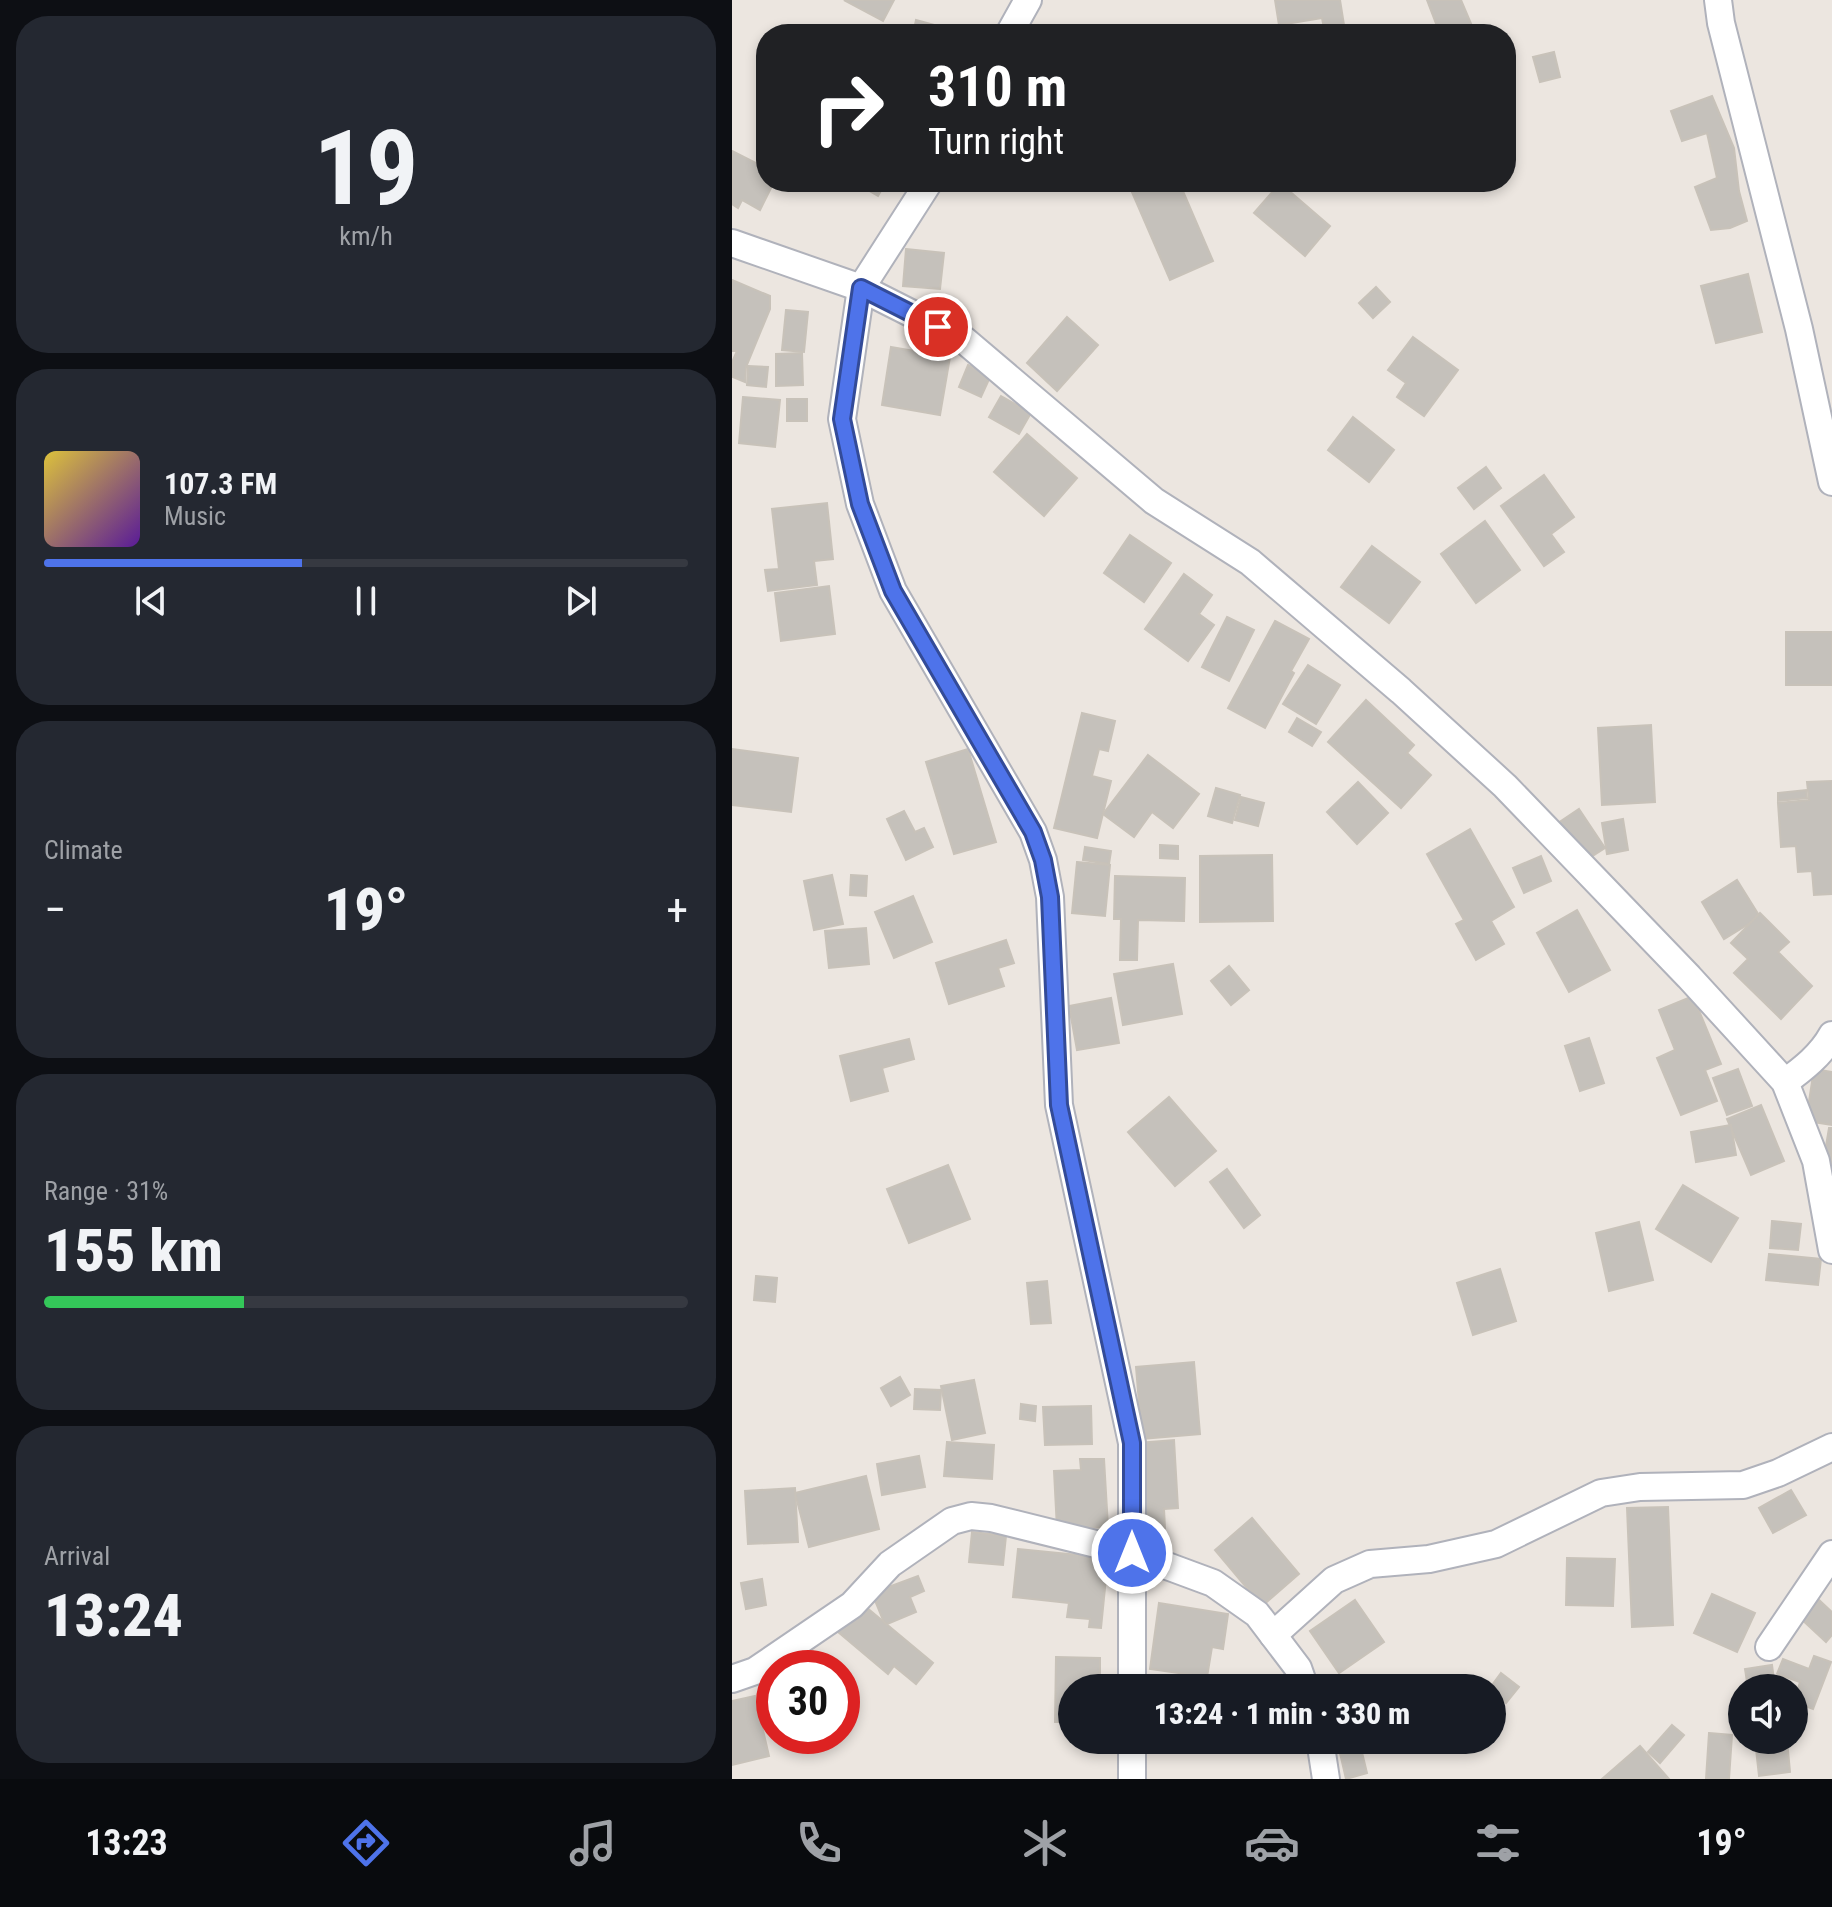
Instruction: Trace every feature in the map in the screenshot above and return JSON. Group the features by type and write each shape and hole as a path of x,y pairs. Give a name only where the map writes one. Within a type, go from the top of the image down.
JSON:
{"street":[{"path":"1015,24 1028,0"},
{"path":"1718,0 1721,23 1799,329 1832,482"},
{"path":"923,192 861,288 842,419 860,504 893,591 1033,832 1043,860 1050,897 1059,1105 1132,1443 1132,1674"},
{"path":"732,243 861,288 964,340 1154,501 1250,562 1390,681 1505,786 1689,977 1785,1082 1816,1161 1832,1250"},
{"path":"1785,1082 1805,1067 1832,1035"},
{"path":"1273,1635 1334,1580 1370,1564 1429,1559 1496,1544 1601,1493 1640,1487 1743,1485 1778,1473 1832,1447"},
{"path":"732,1679 755,1671 852,1605 890,1564 952,1521 971,1516 991,1518 1132,1553 1213,1583 1257,1614 1300,1674"},
{"path":"1769,1647 1832,1554"},
{"path":"1132,1754 1132,1779"},
{"path":"1322,1754 1326,1779"}],"building":[{"path":"844,0 894,0 883,21"},
{"path":"1275,0 1340,0 1344,24 1323,24 1322,18 1279,24"},
{"path":"1427,0 1461,0 1471,24 1436,24"},
{"path":"1554,52 1560,77 1540,82 1533,57"},
{"path":"1712,96 1734,148 1739,191 1747,221 1730,228 1711,230 1695,187 1717,178 1707,133 1682,141 1671,111"},
{"path":"732,151 756,163 756,192 769,192 760,210 742,200 738,208 732,204"},
{"path":"1132,192 1183,192 1213,261 1170,280"},
{"path":"1272,192 1290,192 1330,226 1305,256 1254,213"},
{"path":"906,249 944,253 940,289 903,286"},
{"path":"1748,274 1762,332 1716,343 1701,286"},
{"path":"732,280 770,296 770,309 746,367 745,382 733,377 733,360 737,351 732,351"},
{"path":"1376,287 1390,302 1373,318 1359,303"},
{"path":"786,310 808,312 804,352 782,350"},
{"path":"1067,317 1098,345 1057,391 1027,363"},
{"path":"1413,337 1458,370 1424,416 1397,397 1406,383 1388,370"},
{"path":"891,347 950,357 940,415 882,405"},
{"path":"802,353 803,385 776,386 776,354"},
{"path":"968,365 991,375 981,397 959,387"},
{"path":"748,366 768,367 766,387 747,385"},
{"path":"1001,396 1031,413 1019,434 989,417"},
{"path":"743,397 780,400 775,447 739,443"},
{"path":"787,399 807,399 807,421 787,421"},
{"path":"1353,417 1394,450 1369,482 1328,450"},
{"path":"1027,434 1077,478 1044,516 994,472"},
{"path":"1486,467 1501,488 1474,509 1458,488"},
{"path":"1544,475 1574,517 1551,534 1564,552 1544,566 1501,506"},
{"path":"827,503 833,559 814,561 817,585 768,591 765,570 779,569 772,509"},
{"path":"1485,521 1520,570 1476,603 1441,554"},
{"path":"1130,535 1171,563 1144,602 1104,573"},
{"path":"1372,546 1420,582 1389,623 1341,587"},
{"path":"1184,574 1212,595 1199,614 1214,625 1188,661 1145,629"},
{"path":"829,586 835,634 781,641 775,593"},
{"path":"1227,617 1254,630 1229,681 1202,667"},
{"path":"1275,621 1309,639 1265,728 1228,708"},
{"path":"1786,632 1832,632 1832,685 1786,685"},
{"path":"1308,665 1340,685 1316,724 1283,704"},
{"path":"1366,700 1414,745 1407,753 1431,775 1401,808 1328,742"},
{"path":"1082,713 1115,721 1108,751 1099,749 1092,776 1111,781 1097,838 1054,828"},
{"path":"1297,718 1321,732 1312,746 1289,732"},
{"path":"1651,725 1655,802 1602,805 1598,728"},
{"path":"732,749 798,758 791,812 732,805"},
{"path":"968,749 996,842 954,854 926,762"},
{"path":"1148,755 1199,794 1173,828 1152,812 1134,837 1103,814"},
{"path":"1832,781 1832,894 1814,895 1812,871 1798,872 1796,846 1781,847 1778,803 1809,800 1807,782"},
{"path":"1358,782 1388,813 1357,844 1327,812"},
{"path":"1216,788 1240,795 1232,823 1208,816"},
{"path":"1806,790 1807,798 1778,801 1778,793"},
{"path":"1241,797 1264,803 1258,826 1235,820"},
{"path":"1579,809 1605,848 1583,862 1558,823"},
{"path":"904,811 915,832 924,828 933,847 906,860 887,819"},
{"path":"1623,819 1628,850 1607,854 1602,823"},
{"path":"1470,829 1514,907 1491,921 1504,944 1476,960 1456,924 1464,920 1427,854"},
{"path":"1160,845 1178,846 1178,859 1160,858"},
{"path":"1085,847 1111,851 1109,864 1083,860"},
{"path":"1272,855 1273,921 1200,922 1200,856"},
{"path":"1541,856 1551,881 1524,893 1513,868"},
{"path":"1077,862 1110,865 1105,916 1072,913"},
{"path":"832,875 843,924 814,930 804,881"},
{"path":"851,875 867,876 866,896 850,895"},
{"path":"1115,876 1185,878 1184,921 1138,920 1137,960 1120,960 1121,919 1114,919"},
{"path":"1737,880 1760,917 1724,939 1702,902"},
{"path":"913,896 932,942 894,958 875,912"},
{"path":"1577,910 1610,970 1569,992 1537,933"},
{"path":"1760,913 1789,942 1778,952 1812,986 1781,1019 1734,973 1748,959 1731,943"},
{"path":"866,928 869,964 829,968 825,931"},
{"path":"1006,940 1014,963 998,968 1004,986 949,1004 936,963"},
{"path":"1173,964 1182,1014 1123,1025 1114,974"},
{"path":"1229,966 1249,990 1231,1005 1211,981"},
{"path":"1693,996 1721,1064 1705,1070 1717,1101 1681,1115 1657,1058 1675,1050 1659,1010"},
{"path":"1111,998 1119,1043 1077,1050 1069,1006"},
{"path":"1589,1038 1604,1083 1580,1091 1565,1046"},
{"path":"909,1039 914,1059 882,1068 888,1091 851,1101 840,1056"},
{"path":"1738,1069 1752,1106 1727,1115 1713,1078"},
{"path":"1814,1069 1832,1072 1832,1125 1806,1121"},
{"path":"1169,1097 1216,1151 1175,1186 1128,1132"},
{"path":"1761,1105 1784,1161 1751,1175 1727,1119"},
{"path":"1731,1125 1736,1155 1696,1162 1691,1132"},
{"path":"1829,1128 1832,1128 1832,1171 1822,1170"},
{"path":"948,1165 970,1219 909,1243 887,1189"},
{"path":"1227,1169 1260,1215 1244,1228 1210,1182"},
{"path":"1683,1185 1738,1218 1711,1262 1656,1229"},
{"path":"1772,1221 1801,1224 1798,1250 1770,1248"},
{"path":"1639,1222 1653,1280 1609,1291 1596,1233"},
{"path":"1769,1254 1821,1259 1818,1285 1766,1280"},
{"path":"1500,1269 1516,1321 1473,1335 1457,1283"},
{"path":"756,1276 777,1278 775,1302 754,1300"},
{"path":"1047,1281 1051,1323 1031,1324 1027,1283"},
{"path":"1194,1362 1200,1434 1142,1439 1136,1367"},
{"path":"900,1377 910,1395 891,1406 881,1388"},
{"path":"974,1380 985,1433 952,1440 941,1386"},
{"path":"915,1389 941,1390 940,1410 914,1409"},
{"path":"1021,1404 1036,1406 1035,1421 1020,1419"},
{"path":"1091,1406 1092,1444 1045,1445 1043,1407"},
{"path":"1174,1440 1178,1508 1164,1509 1165,1528 1144,1530 1138,1443"},
{"path":"947,1442 994,1445 992,1479 944,1476"},
{"path":"919,1456 925,1487 882,1495 877,1464"},
{"path":"1080,1459 1104,1459 1108,1527 1057,1529 1054,1471 1081,1470"},
{"path":"866,1476 879,1529 809,1547 795,1493"},
{"path":"795,1488 798,1542 748,1544 745,1491"},
{"path":"1791,1490 1806,1515 1773,1533 1759,1508"},
{"path":"1668,1507 1673,1625 1632,1627 1627,1508"},
{"path":"1252,1518 1299,1574 1262,1606 1215,1550"},
{"path":"1161,1530 1162,1546 1147,1547 1145,1532"},
{"path":"972,1532 1006,1536 1003,1565 969,1562"},
{"path":"1018,1549 1108,1558 1101,1628 1089,1627 1090,1619 1067,1617 1069,1603 1013,1597"},
{"path":"1567,1558 1615,1559 1613,1606 1566,1605"},
{"path":"918,1576 924,1591 910,1597 916,1612 885,1625 872,1593"},
{"path":"762,1579 766,1605 746,1609 741,1583"},
{"path":"1712,1594 1755,1613 1737,1652 1694,1633"},
{"path":"1817,1598 1832,1612 1832,1635 1826,1642 1799,1617"},
{"path":"1355,1600 1384,1642 1339,1673 1310,1631"},
{"path":"860,1602 933,1663 916,1684 894,1666 888,1674 837,1631"},
{"path":"1159,1603 1228,1614 1223,1649 1212,1647 1208,1674 1150,1669"},
{"path":"1814,1656 1831,1662 1813,1709 1808,1707 1808,1674 1777,1674 1783,1659 1809,1669"},
{"path":"1056,1657 1100,1658 1100,1674 1058,1674 1058,1722 1055,1722"},
{"path":"1772,1665 1773,1674 1746,1674 1745,1669"},
{"path":"1506,1677 1519,1687 1506,1703"},
{"path":"755,1696 756,1754 769,1756 732,1765 732,1701"},
{"path":"1672,1725 1684,1735 1660,1763 1648,1752"},
{"path":"1709,1733 1728,1735 1729,1779 1706,1779"},
{"path":"1640,1746 1669,1779 1602,1779"},
{"path":"1340,1754 1362,1754 1367,1773 1346,1779"},
{"path":"1757,1754 1788,1754 1790,1772 1759,1776"}],"route":[{"path":"938,327 861,288 842,419 860,504 893,591 1033,832 1043,860 1050,897 1059,1105 1132,1443 1132,1553"}]}
